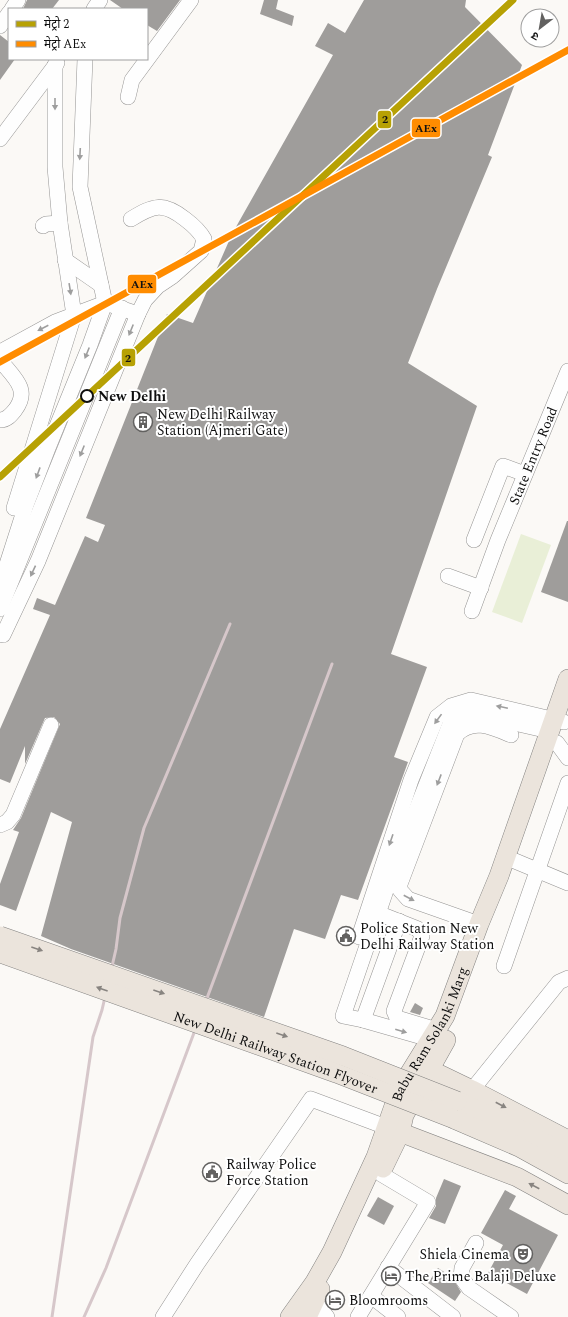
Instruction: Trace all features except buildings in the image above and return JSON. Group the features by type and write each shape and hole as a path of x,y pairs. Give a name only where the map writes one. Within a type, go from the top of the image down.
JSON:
{"main road":[{"name":"Babu Ram Solanki Marg","path":"438,1038 456,1022 476,969 489,928 515,861 561,720"},
{"name":"Babu Ram Solanki Marg","path":"309,1304 376,1156 404,1115 423,1066 438,1038 479,924 561,720"},
{"name":"New Delhi Railway Station Flyover","path":"0,936 343,1056 455,1110 568,1174"},
{"name":"New Delhi Railway Station Flyover","path":"0,953 336,1073 523,1132 568,1156"},
{"path":"423,1066 568,1140"},
{"name":"Babu Ram Solanki Marg","path":"290,1317 309,1304 338,1258 381,1174 393,1130"},
{"path":"393,1130 517,1177 568,1205"}],"street":[{"path":"148,58 191,0"},
{"path":"0,26 8,14"},
{"path":"13,508 90,346 105,303 80,187 85,60"},
{"path":"128,97 132,80 147,60"},
{"path":"0,139 5,121 58,62"},
{"path":"0,586 13,508 74,315 60,223 55,167 58,62"},
{"path":"1,637 38,561 145,300 158,286 173,276 201,251 204,239 199,230 173,210 162,206 147,209 131,219"},
{"path":"43,226 46,224 60,223"},
{"path":"65,260 102,285"},
{"path":"0,352 54,322 105,303 138,314"},
{"path":"0,609 122,308"},
{"path":"0,360 20,385 23,394 20,403 9,417 0,420"},
{"name":"State Entry Road","path":"472,612 498,540 568,371"},
{"path":"474,540 503,466 525,474"},
{"path":"448,576 481,588"},
{"path":"438,1038 343,1016 373,911 450,724 456,717 471,713 516,723"},
{"path":"479,924 408,899 400,890 400,884 457,734 465,726 475,724 561,720"},
{"path":"0,825 7,822 13,815 51,725"},
{"path":"504,966 536,870 568,783"},
{"path":"515,861 568,883"},
{"path":"373,911 418,929 422,936 394,1011 394,1016 438,1038"},
{"path":"367,1021 370,1002 400,922"},
{"path":"367,1021 400,922"},
{"path":"472,1090 559,982 568,978"},
{"path":"163,1317 197,1264 311,1099 393,1130"},
{"path":"358,1317 428,1202 381,1174"},
{"path":"476,1244 462,1268 461,1277 469,1288 511,1317"},
{"path":"388,1267 453,1317"},
{"path":"371,1296 398,1317"},
{"path":"309,1304 327,1317"}],"green space":[{"path":"521,534 551,545 522,623 492,612"}],"railway":[{"path":"52,1317 93,1037 102,1010 116,949 120,918 144,828 230,624"},
{"path":"84,1317 106,1268 332,664"}],"metro line":[{"name":"2","path":"0,477 513,0"},
{"name":"AEx","path":"0,362 568,50"}],"place":[{"name":"New Delhi","path":"87,396"},
{"name":"New Delhi Railway Station (Ajmeri Gate)","path":"143,422"},
{"name":"Police Station New Delhi Railway Station","path":"346,936"},
{"name":"Railway Police Force Station","path":"212,1172"},
{"name":"Shiela Cinema","path":"523,1254"},
{"name":"The Prime Balaji Deluxe","path":"391,1276"},
{"name":"Bloomrooms","path":"335,1300"}]}
